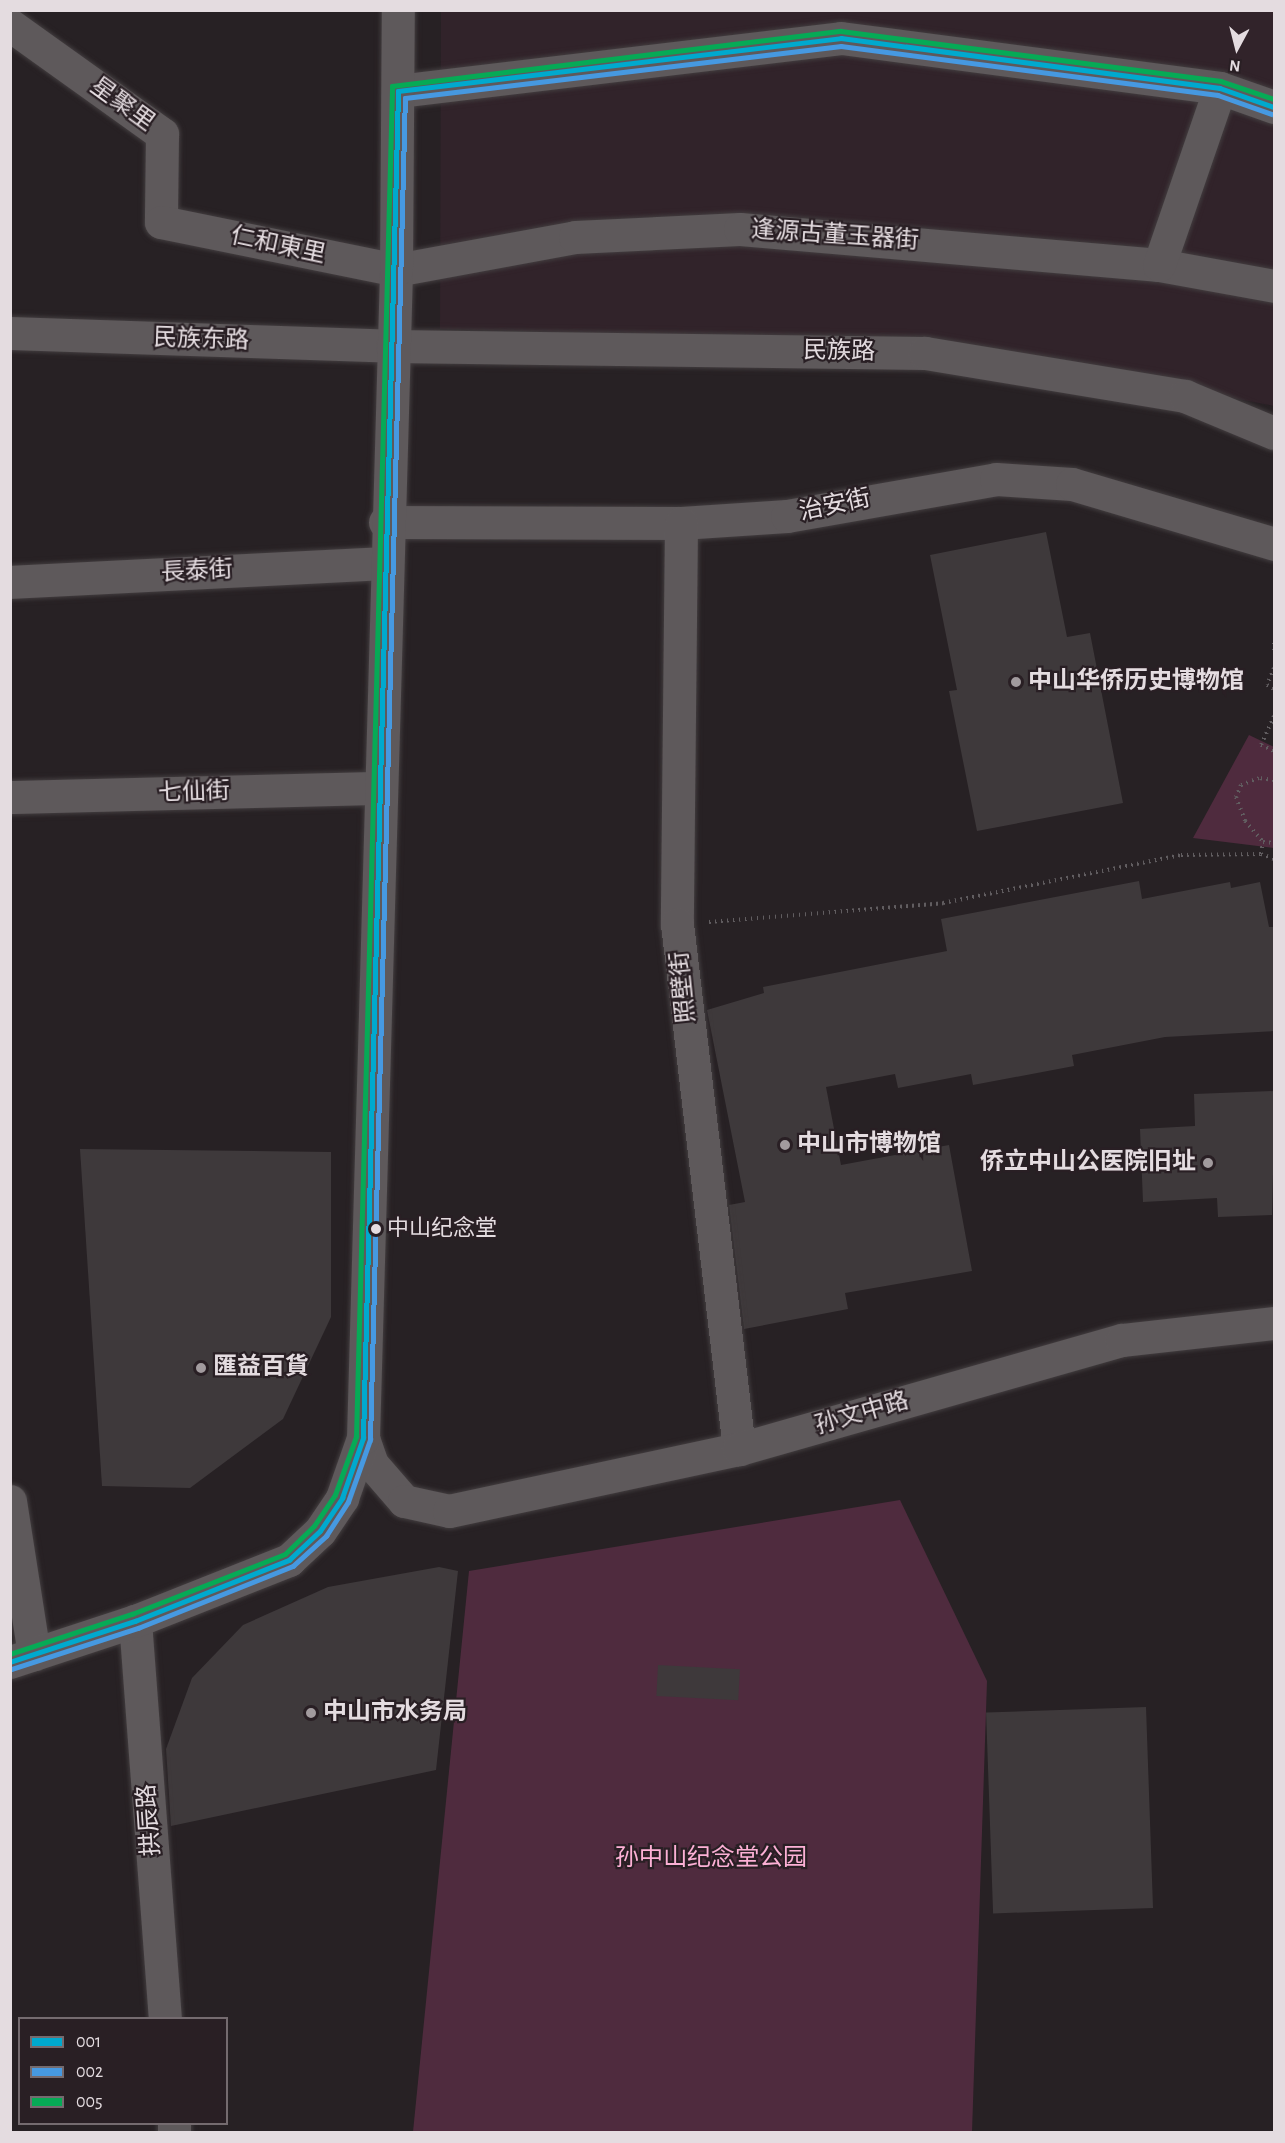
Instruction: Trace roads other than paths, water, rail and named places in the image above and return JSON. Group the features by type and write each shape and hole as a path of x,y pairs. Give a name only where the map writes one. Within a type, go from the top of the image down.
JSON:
{"street":[{"path":"10,1501 22,1658 135,1621 289,1560 320,1531 342,1498 363,1438 385,522 396,270 398,10"},
{"path":"398,91 842,24 1220,88 1275,107"},
{"name":"星聚里","path":"10,25 162,134 161,222"},
{"path":"1159,265 1220,88"},
{"name":"仁和東里","path":"161,222 396,270"},
{"name":"逢源古董玉器街","path":"396,270 575,237 740,229 1159,265 1275,286"},
{"name":"民族东路","path":"10,333 392,346"},
{"name":"民族路","path":"392,346 925,353 1185,396 1275,433"},
{"name":"治安街","path":"385,522 681,523 787,516 996,479 1072,484 1275,544"},
{"name":"照壁街","path":"681,523 677,924 739,1449"},
{"name":"長泰街","path":"10,582 384,563"},
{"name":"七仙街","path":"10,798 378,788"},
{"name":"孙文中路","path":"363,1438 372,1464 404,1501 449,1511 739,1449 1122,1340 1275,1323"},
{"name":"拱辰路","path":"135,1621 165,2017"}],"place":[{"name":"中山华侨历史博物馆","path":"1016,682"},
{"name":"中山市博物馆","path":"785,1145"},
{"name":"侨立中山公医院旧址","path":"1208,1163"},
{"name":"中山纪念堂","path":"376,1229"},
{"name":"匯益百貨","path":"201,1368"},
{"name":"中山市水务局","path":"311,1713"}],"park label":[{"name":"孙中山纪念堂公园","path":"711,1859"}]}
